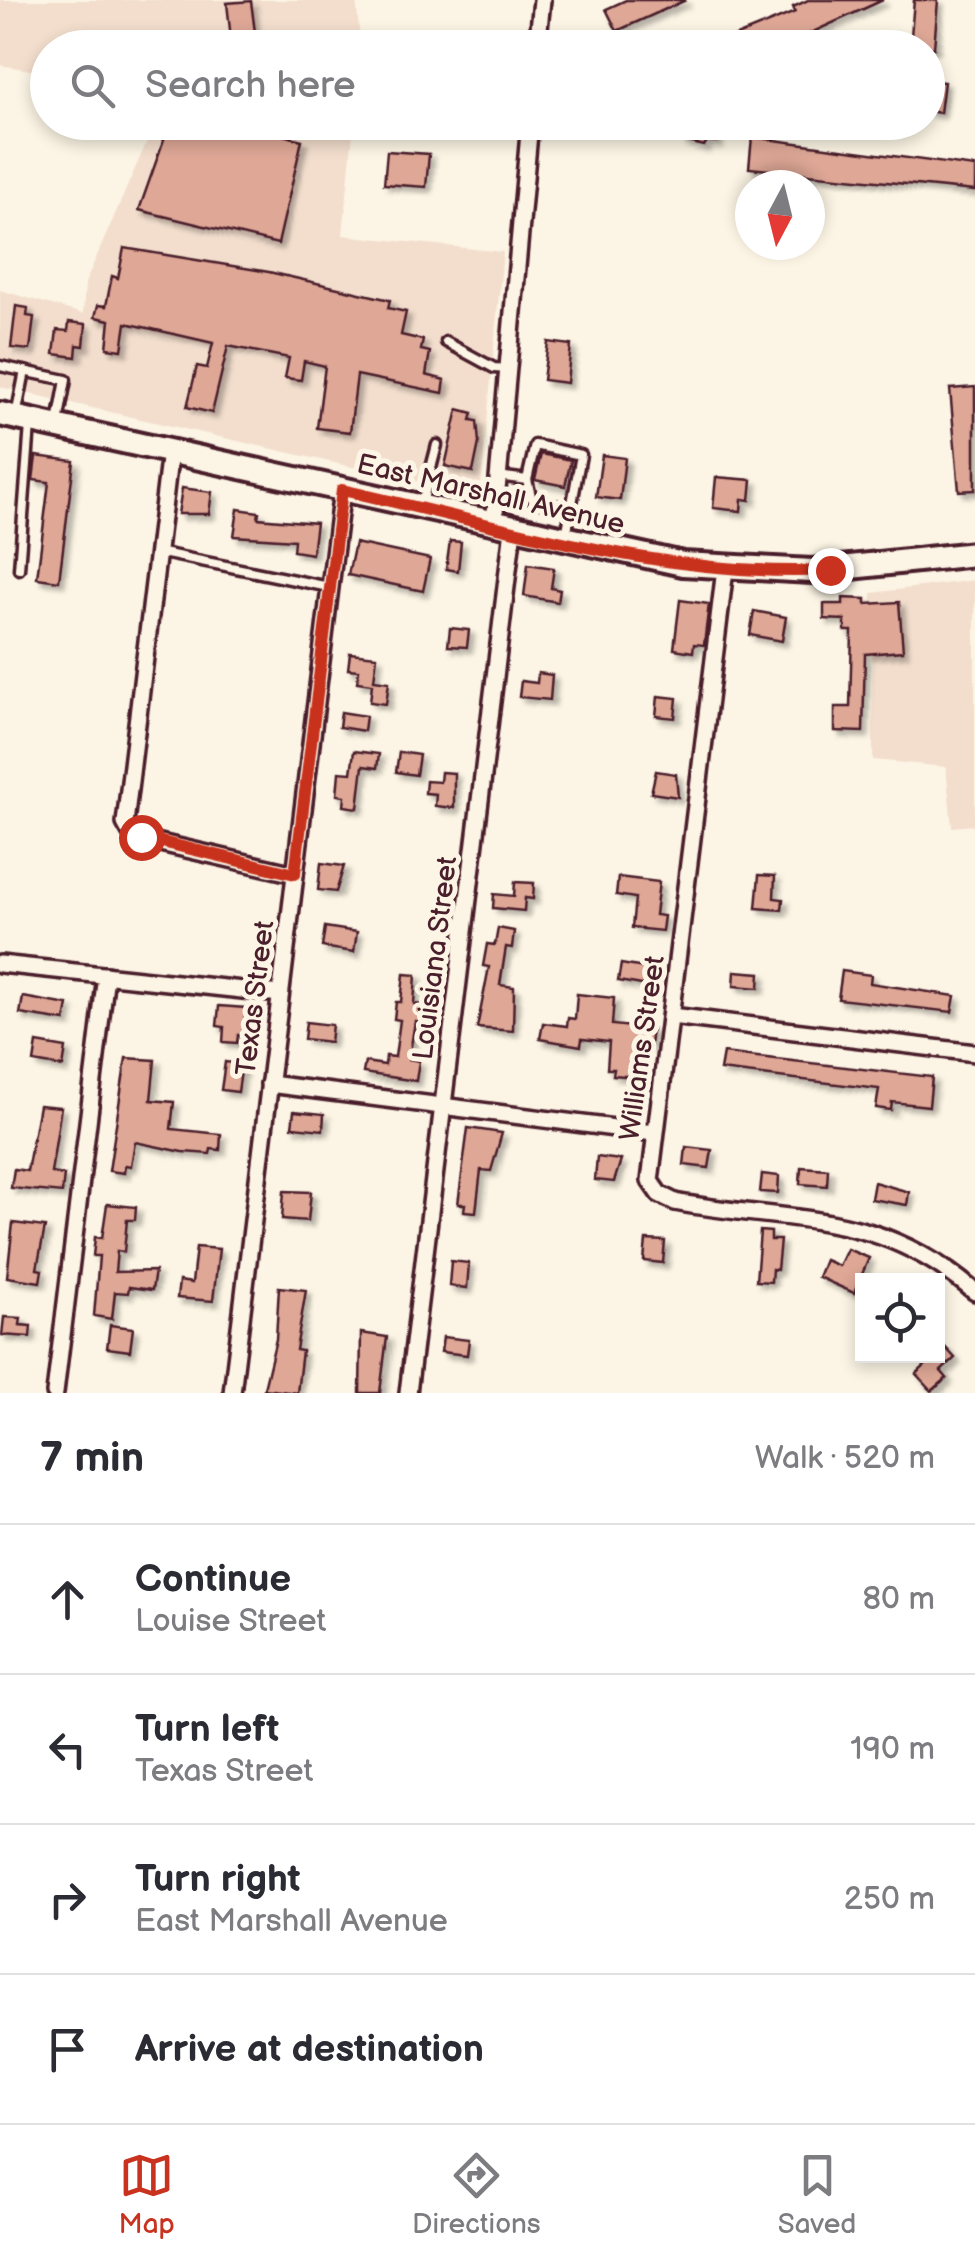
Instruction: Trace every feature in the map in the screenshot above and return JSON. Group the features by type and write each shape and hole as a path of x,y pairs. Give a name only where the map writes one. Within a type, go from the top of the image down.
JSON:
{"main road":[{"name":"East Marshall Avenue","path":"16,417 566,541 725,569 830,570 975,554"}],"street":[{"path":"539,30 542,0"},
{"name":"Louisiana Street","path":"408,1393 504,527 498,476 528,140"},
{"path":"170,450 124,812 130,832 147,840 295,874"},
{"name":"Texas Street","path":"232,1393 342,490"},
{"name":"Williams Street","path":"725,569 649,1176 664,1198 866,1229 912,1247 975,1292"},
{"path":"0,964 280,994"},
{"path":"55,1393 106,975"},
{"path":"671,1016 975,1053"},
{"path":"268,1084 654,1133"}],"lane":[{"path":"446,342 494,368 508,369"},
{"path":"0,366 66,380 58,426"},
{"path":"19,570 16,417 25,371"},
{"path":"420,507 437,445"},
{"path":"566,541 580,456 535,445 527,480 532,500 571,509"},
{"path":"498,476 527,480"},
{"path":"155,552 330,587"}],"shaded area":[{"path":"0,0 356,0 359,30 30,30 30,70 0,65"},
{"path":"148,140 352,140 343,235 503,252 480,496 0,387 0,290 83,314 85,283"},
{"path":"975,580 975,825 952,827 946,767 873,760 872,593"}],"building":[{"path":"626,0 686,0 619,30 606,9"},
{"path":"808,0 883,0 817,30 751,30 795,12 793,7"},
{"path":"914,0 938,0 936,30 912,30"},
{"path":"251,1 255,30 230,30 227,3"},
{"path":"164,140 302,140 278,244 139,210"},
{"path":"681,140 717,140 707,141 704,146"},
{"path":"752,140 975,167 975,191 825,176 825,170 749,168"},
{"path":"387,151 429,154 426,187 384,184"},
{"path":"124,248 269,272 390,300 388,308 406,312 401,335 423,340 421,350 430,352 426,375 445,380 443,393 357,375 350,432 317,428 325,366 304,361 301,380 285,378 289,358 228,346 212,413 187,407 197,366 207,368 213,343 126,323 122,350 107,348 110,320 95,317 98,305 106,306 112,276 118,278"},
{"path":"16,306 28,308 27,316 34,317 30,350 11,348"},
{"path":"69,322 86,324 84,346 77,345 76,357 54,354 57,330 68,331"},
{"path":"548,342 571,345 567,383 543,380"},
{"path":"975,387 975,490 959,491 950,389"},
{"path":"458,409 473,413 471,420 477,421 479,443 473,472 445,466"},
{"path":"541,454 571,460 565,486 535,480"},
{"path":"602,455 625,458 620,500 596,497"},
{"path":"36,456 74,461 59,581 37,578 49,482 33,480"},
{"path":"716,477 752,480 750,500 742,499 741,511 713,508"},
{"path":"182,488 212,492 209,514 178,514"},
{"path":"238,509 259,512 258,518 316,523 312,554 293,551 294,540 234,536"},
{"path":"450,541 461,542 458,571 446,569"},
{"path":"355,543 430,559 423,591 348,575"},
{"path":"528,564 554,568 551,588 560,590 558,602 524,596"},
{"path":"843,598 866,599 866,604 899,602 903,651 865,654 863,732 835,731 835,707 850,707 852,631 845,631 845,620 824,619 824,604 843,604"},
{"path":"680,600 709,604 704,645 694,644 693,652 674,649"},
{"path":"754,611 786,617 782,641 750,635"},
{"path":"450,628 469,630 467,647 448,646"},
{"path":"350,653 377,656 374,680 389,682 386,704 370,702 372,684 357,682 359,670 348,669"},
{"path":"538,673 552,675 550,700 519,697 521,681 537,683"},
{"path":"658,696 677,698 675,718 656,716"},
{"path":"341,712 366,716 364,731 339,727"},
{"path":"354,751 379,754 377,768 363,766 358,808 344,806 345,796 337,795 339,772 351,773"},
{"path":"399,752 419,755 416,775 396,772"},
{"path":"656,771 676,774 678,797 651,793"},
{"path":"441,772 454,773 454,808 435,806 436,794 425,793 426,781 440,782"},
{"path":"321,863 344,866 336,892 318,890"},
{"path":"759,875 775,876 774,898 783,899 782,910 756,908"},
{"path":"618,877 659,882 655,915 664,916 662,931 632,928 635,898 616,895"},
{"path":"515,882 534,883 533,899 525,898 524,911 493,908 494,894 514,896"},
{"path":"325,927 357,932 354,952 322,947"},
{"path":"498,928 514,931 512,948 506,947 500,985 514,987 513,1031 477,1028 489,967 483,966 487,944 495,945"},
{"path":"621,964 650,969 648,986 618,981"},
{"path":"735,971 760,973 759,988 734,986"},
{"path":"842,971 871,975 870,983 955,996 952,1012 838,999"},
{"path":"404,974 416,975 414,1004 423,1005 421,1022 415,1021 409,1059 419,1061 416,1081 363,1073 365,1062 385,1065 386,1056 395,1057 400,1020 394,1019 396,1002 401,1002"},
{"path":"577,994 614,998 612,1025 652,1029 650,1046 640,1045 636,1077 613,1075 614,1069 607,1069 609,1042 582,1039 581,1046 540,1039 543,1023 567,1026 568,1018 575,1019"},
{"path":"23,997 68,1005 65,1021 20,1014"},
{"path":"219,1006 246,1008 243,1036 238,1035 237,1043 223,1042 224,1027 217,1026"},
{"path":"306,1022 332,1025 330,1042 304,1039"},
{"path":"37,1043 66,1048 63,1067 34,1062"},
{"path":"723,1053 932,1077 929,1106 892,1102 891,1110 876,1108 879,1089 720,1070"},
{"path":"126,1058 155,1060 151,1100 174,1102 171,1129 221,1134 220,1150 211,1149 210,1154 183,1152 135,1142 131,1166 125,1165 124,1173 109,1171"},
{"path":"225,1062 242,1064 238,1092 221,1090"},
{"path":"39,1105 61,1107 51,1173 64,1175 62,1193 11,1188 14,1169 27,1171"},
{"path":"294,1111 324,1114 323,1130 292,1127"},
{"path":"468,1128 502,1133 491,1171 481,1170 476,1212 464,1211 465,1204 458,1204"},
{"path":"686,1147 712,1150 709,1168 684,1165"},
{"path":"597,1157 621,1160 614,1182 595,1180"},
{"path":"801,1167 828,1169 827,1186 800,1184"},
{"path":"762,1174 779,1176 778,1193 760,1192"},
{"path":"874,1182 909,1192 907,1205 871,1199"},
{"path":"284,1191 311,1192 308,1221 282,1219"},
{"path":"107,1204 136,1207 135,1220 127,1220 124,1252 117,1251 115,1272 155,1271 152,1290 129,1287 128,1293 115,1292 112,1319 94,1316 99,1256 93,1256 95,1237 102,1238"},
{"path":"13,1223 45,1227 37,1269 42,1270 40,1282 7,1277"},
{"path":"760,1231 771,1232 771,1240 780,1240 777,1270 772,1269 771,1282 756,1281"},
{"path":"646,1240 665,1241 663,1263 644,1261"},
{"path":"196,1247 219,1249 213,1301 177,1298 179,1281 192,1283"},
{"path":"847,1249 869,1258 863,1273 855,1273 854,1293 818,1277 825,1260 839,1266"},
{"path":"451,1261 469,1263 467,1288 449,1286"},
{"path":"279,1287 306,1290 296,1350 302,1351 297,1393 264,1389 276,1339"},
{"path":"4,1317 21,1318 20,1325 31,1326 30,1337 2,1335"},
{"path":"110,1325 133,1328 130,1351 107,1348"},
{"path":"361,1333 387,1337 380,1393 360,1393"},
{"path":"443,1337 469,1340 467,1355 441,1352"},
{"path":"945,1347 955,1358 941,1371 947,1378 932,1391 916,1374 928,1363 945,1363"}],"route":[{"path":"141,837 295,874 342,490 658,560 725,569 830,570"}]}
